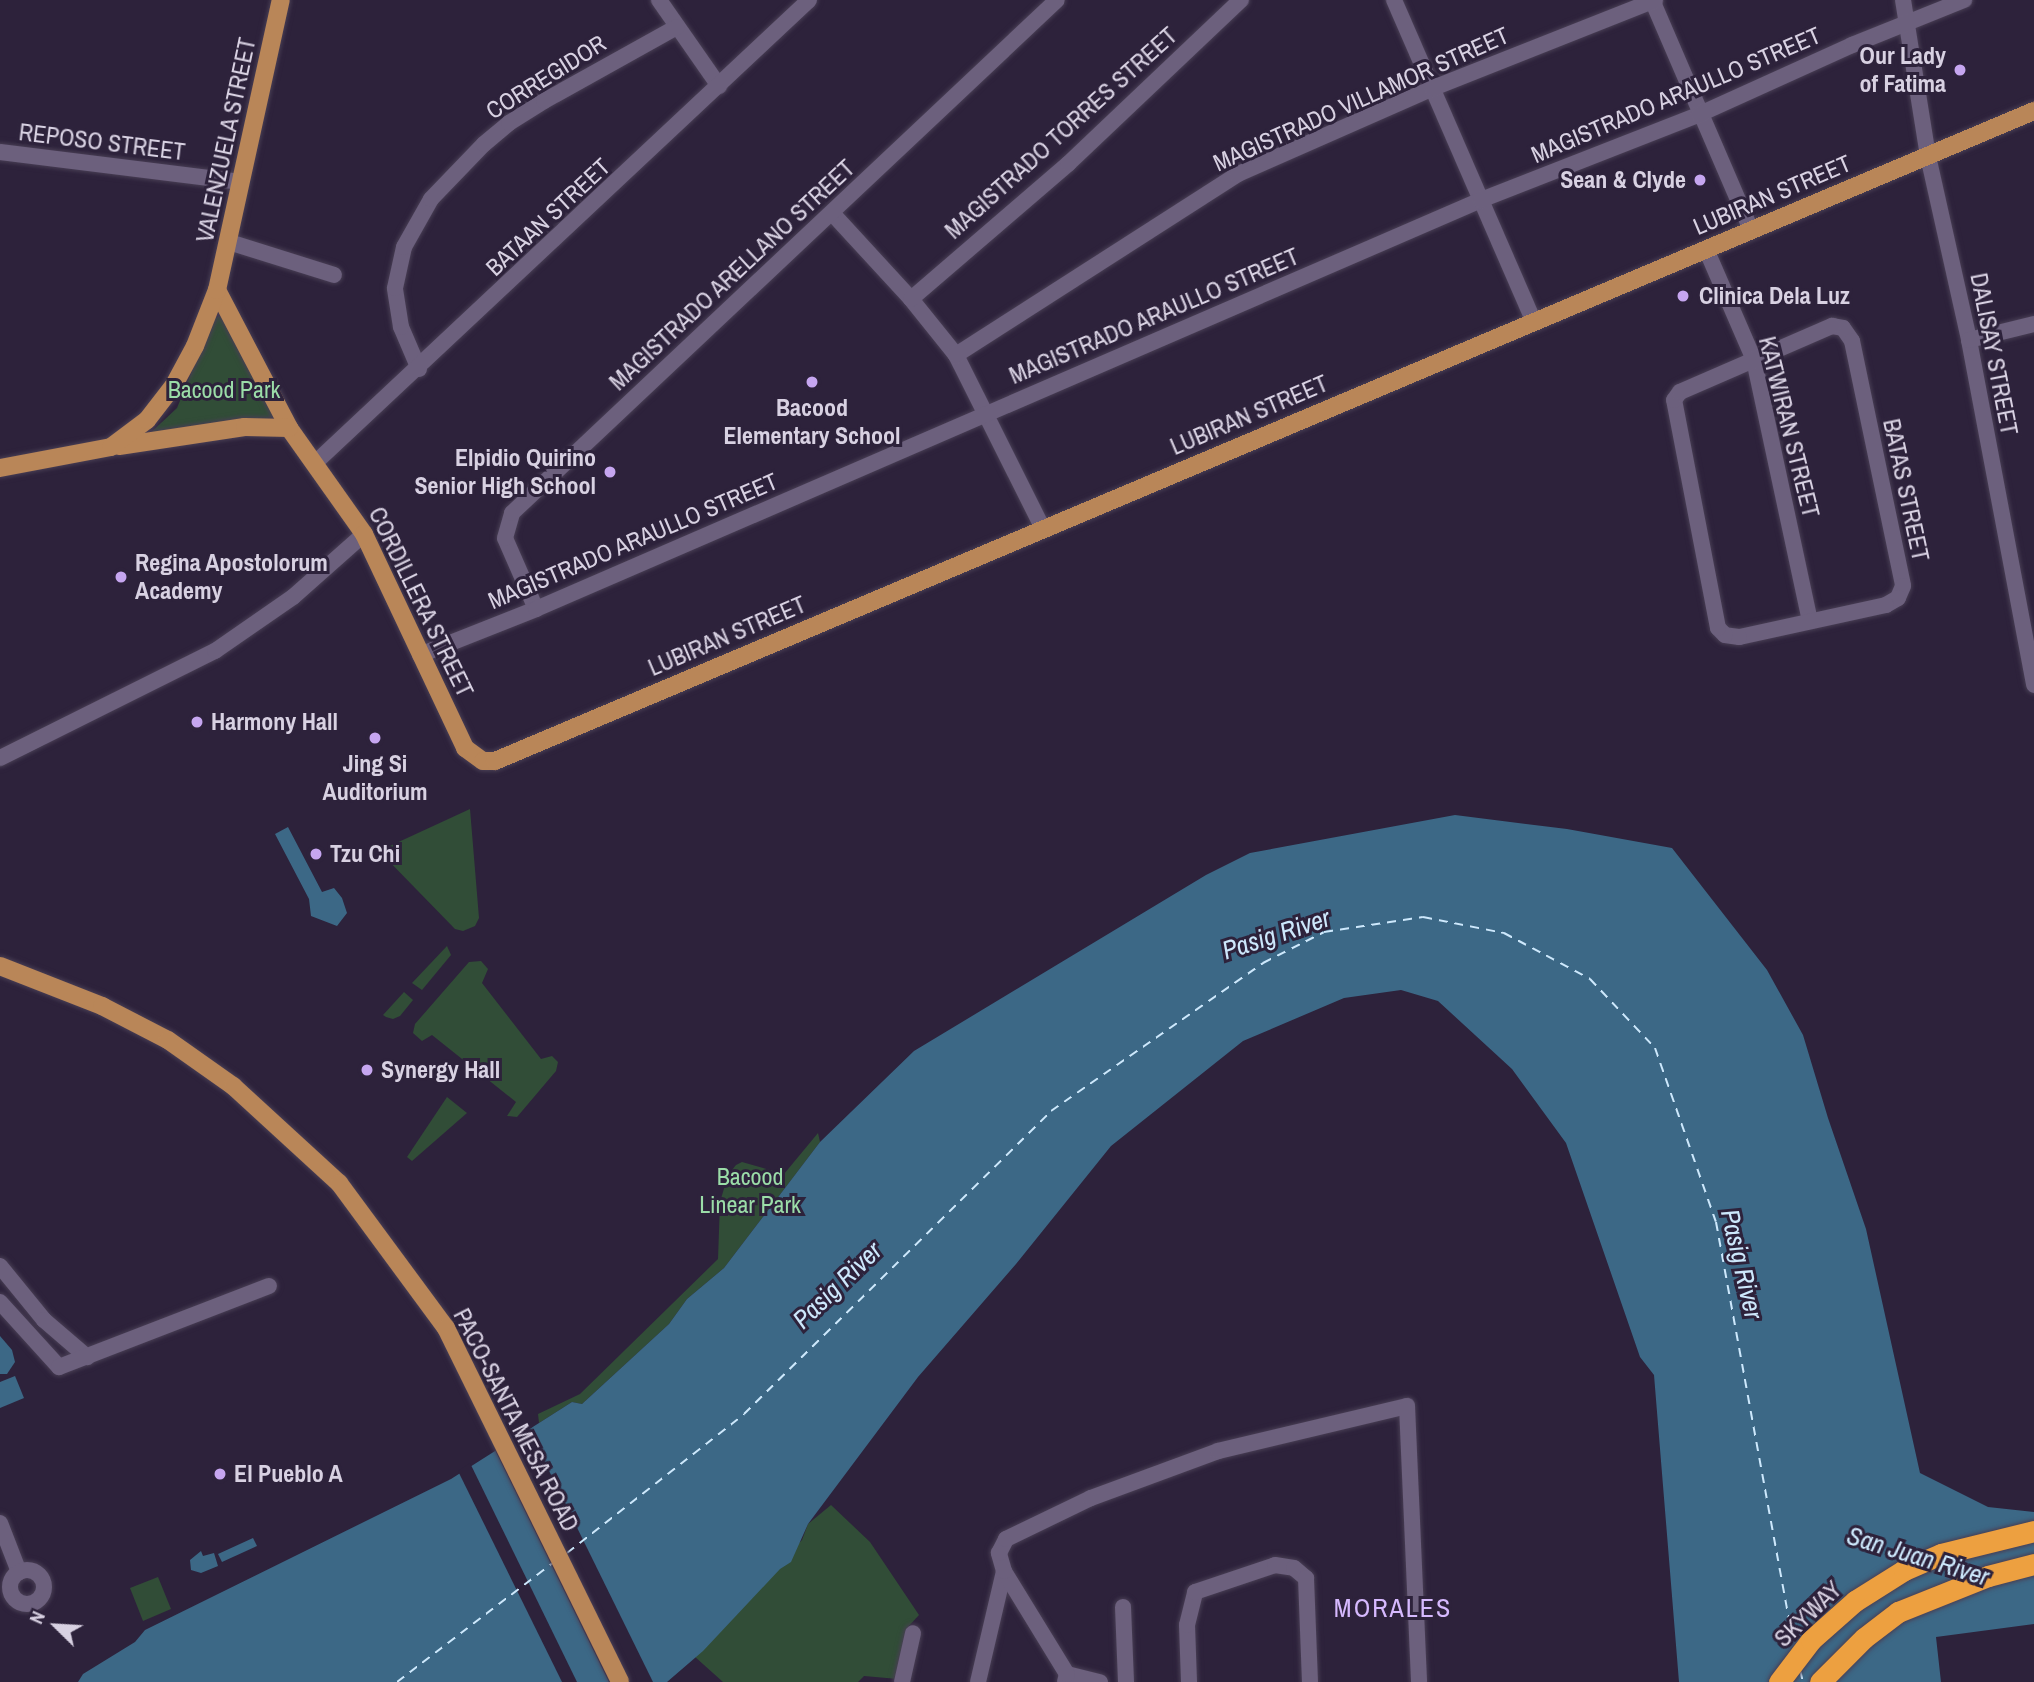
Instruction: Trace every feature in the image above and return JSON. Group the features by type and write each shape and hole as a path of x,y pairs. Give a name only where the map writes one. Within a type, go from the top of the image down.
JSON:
{"highway":[{"name":"SKYWAY","path":"1779,1682 1811,1640 1855,1601 1904,1570 1941,1554 2034,1531"},
{"path":"1820,1682 1856,1645 1898,1612 1989,1576 2034,1564"}],"main road":[{"name":"VALENZUELA STREET","path":"0,468 111,447 148,420 174,385 195,346 217,290 281,0"},
{"name":"LUBIRAN STREET","path":"483,761 508,757 2034,111"},
{"path":"111,447 245,427 289,428 217,290"},
{"name":"CORDILLERA STREET","path":"289,428 365,534 465,748 483,761"},
{"name":"PACO-SANTA MESA ROAD","path":"0,965 102,1006 168,1040 233,1086 339,1183 446,1328 620,1682"}],"street":[{"path":"659,0 719,86"},
{"name":"BATAAN STREET","path":"316,463 809,0"},
{"name":"MAGISTRADO ARELLANO STREET","path":"536,609 505,538 512,513 1057,0"},
{"name":"MAGISTRADO TORRES STREET","path":"911,299 1069,163 1241,0"},
{"path":"1395,0 1534,322"},
{"path":"1653,0 1751,230"},
{"name":"MAGISTRADO VILLAMOR STREET","path":"956,355 1238,174 1433,88 1653,0"},
{"name":"DALISAY STREET","path":"1903,0 1928,156 1969,340 2034,685"},
{"name":"MAGISTRADO ARAULLO STREET","path":"420,655 536,609 1481,200 1700,114 1964,0"},
{"name":"CORREGIDOR","path":"419,369 401,327 395,288 404,247 430,199 484,144 509,124 551,97 677,27"},
{"name":"REPOSO STREET","path":"0,152 241,182"},
{"path":"832,213 911,299 956,355 988,413 1043,529"},
{"path":"229,242 334,275"},
{"name":"KATWIRAN STREET","path":"1706,249 1754,360 1810,621"},
{"path":"1969,340 2034,324"},
{"name":"BATAS STREET","path":"1832,326 1843,328 1852,341 1903,586 1893,602 1739,637 1725,635 1718,628 1674,400 1680,392 1754,360 1832,326"},
{"path":"0,758 215,651 293,597 365,534"},
{"path":"0,1266 44,1320 87,1357"},
{"path":"0,1302 59,1367 270,1286"},
{"path":"1100,1682 1066,1678 1004,1571 999,1553 1006,1539 1091,1498 1218,1451 1407,1406 1419,1682"},
{"path":"0,1523 19,1572"},
{"path":"1189,1682 1187,1625 1195,1592 1275,1565 1294,1568 1306,1578 1310,1682"},
{"path":"978,1682 1004,1571"},
{"path":"1123,1607 1126,1682"},
{"path":"902,1682 913,1633"}],"green space":[{"name":"Bacood Park","path":"219,316 226,320 277,416 271,423 146,437 177,408 213,319"},
{"path":"470,809 479,918 475,926 463,931 455,929 379,851"},
{"path":"447,946 451,955 422,990 412,983"},
{"path":"481,961 488,969 482,983 541,1059 552,1056 558,1062 556,1071 517,1117 507,1116 516,1102 432,1035 422,1041 413,1033 415,1024 469,962"},
{"path":"404,992 413,1000 400,1016 393,1019 383,1015"},
{"path":"447,1097 467,1113 412,1161 407,1157"},
{"name":"Bacood Linear Park","path":"818,1133 820,1142 724,1268 687,1299 669,1324 582,1404 572,1402 539,1423 538,1414 580,1394 718,1259 720,1202 728,1175 736,1165 742,1162 784,1174"},
{"path":"831,1505 870,1542 919,1615 907,1628 898,1679 864,1676 858,1682 723,1682 694,1656 802,1540 808,1524"},
{"path":"158,1577 171,1609 143,1621 130,1588"}],"water":[{"path":"1455,815 1567,829 1672,848 1767,970 1803,1035 1866,1229 1920,1473 1988,1507 2034,1512 2034,1624 1936,1637 1941,1682 1679,1682 1654,1375 1640,1357 1566,1143 1512,1069 1438,1001 1401,990 1344,998 1243,1041 1111,1146 1016,1264 918,1377 808,1524 791,1562 780,1569 703,1651 667,1682 78,1682 83,1674 135,1642 145,1630 451,1479 572,1402 582,1404 669,1324 687,1299 724,1268 820,1142 914,1051 1206,875 1250,853"},
{"path":"288,827 322,892 334,888 342,898 347,913 337,926 311,916 309,899 275,834"},
{"path":"0,1336 12,1350 15,1362 7,1374 0,1374"},
{"path":"15,1376 24,1398 0,1408 0,1382"},
{"path":"253,1538 257,1546 222,1562 218,1554"},
{"path":"201,1551 203,1556 214,1553 218,1566 201,1573 191,1570 190,1560"}],"pier":[{"path":"527,1426 653,1682 609,1682 494,1448"},
{"path":"470,1463 577,1682 562,1682 458,1471"}],"ferry route":[{"path":"567,1553 744,1414 1051,1111 1263,963 1324,932 1423,917 1504,933 1590,979 1655,1048 1716,1222 1794,1647"},
{"path":"397,1682 554,1562"},
{"path":"1800,1670 1803,1682"}],"place":[{"name":"Our Lady of Fatima","path":"1960,70"},
{"name":"Sean & Clyde","path":"1700,180"},
{"name":"Clinica Dela Luz","path":"1683,296"},
{"name":"Bacood Elementary School","path":"812,382"},
{"name":"Elpidio Quirino Senior High School","path":"610,472"},
{"name":"Regina Apostolorum Academy","path":"121,577"},
{"name":"Harmony Hall","path":"197,722"},
{"name":"Jing Si Auditorium","path":"375,738"},
{"name":"Tzu Chi","path":"316,854"},
{"name":"Synergy Hall","path":"367,1070"},
{"name":"El Pueblo A","path":"220,1474"}],"district":[{"name":"MORALES","path":"1393,1608"}],"water label":[{"name":"Pasig River","path":"1276,934"},
{"name":"Pasig River","path":"1742,1264"},
{"name":"Pasig River","path":"837,1285"},
{"name":"San Juan River","path":"1918,1556"}]}
